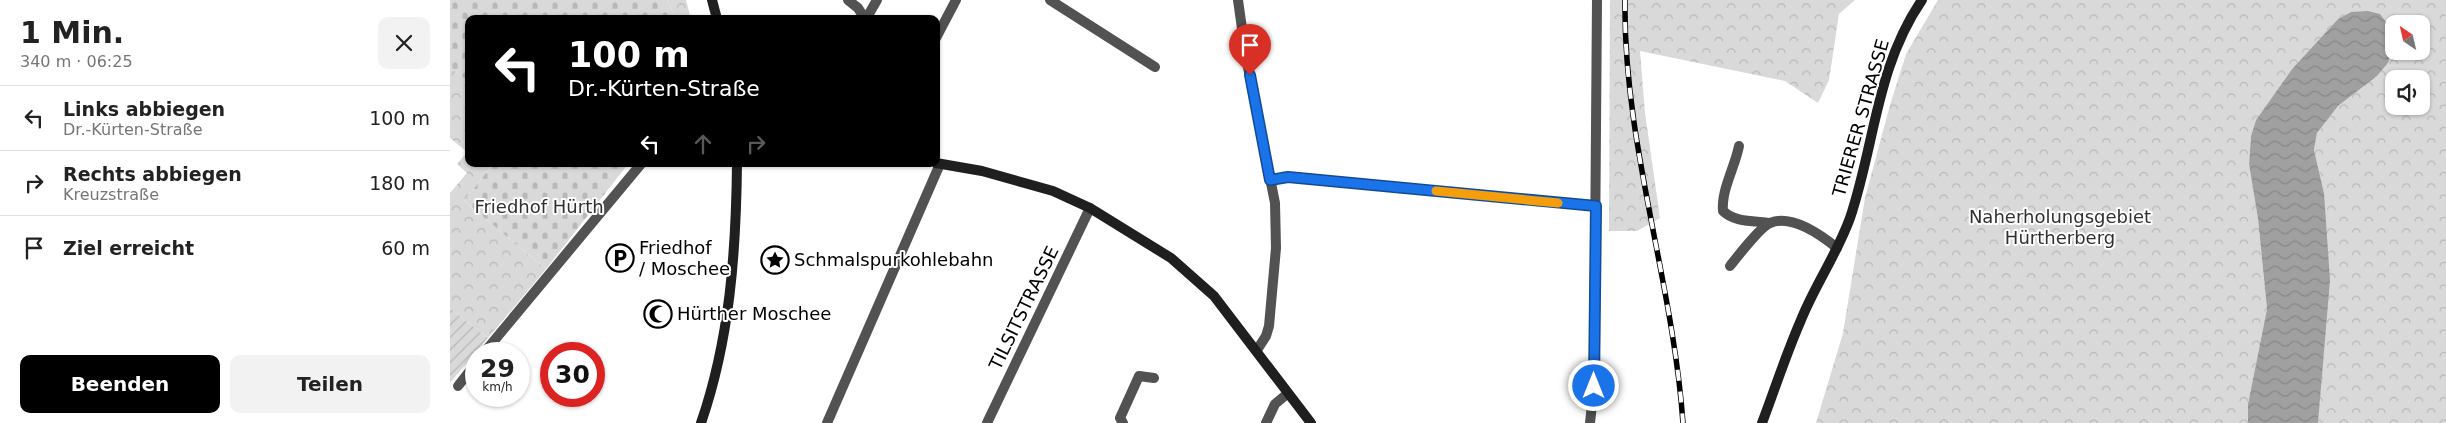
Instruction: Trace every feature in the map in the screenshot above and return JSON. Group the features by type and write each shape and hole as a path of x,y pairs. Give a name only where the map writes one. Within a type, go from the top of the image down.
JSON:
{"street":[{"path":"712,0 716,15"},
{"path":"848,0 858,8 862,15"},
{"path":"868,15 877,0"},
{"path":"940,30 956,0"},
{"path":"1050,0 1155,67"},
{"path":"1238,0 1276,223 1271,313 1266,336 1257,350"},
{"path":"1590,423 1594,386 1597,0"},
{"name":"TRIERER STRASSE","path":"1762,423 1800,320 1837,248 1850,217 1873,120 1893,53 1922,0"},
{"path":"1739,146 1736,161 1724,194 1723,211 1728,216 1745,221 1769,224 1780,221 1809,229 1837,248"},
{"path":"940,164 1023,181 1053,191 1090,208 1163,253 1214,296 1311,423"},
{"path":"493,342 639,167"},
{"path":"701,423 719,356 732,289 736,246 735,167"},
{"path":"827,423 937,167"},
{"path":"1270,180 1288,177 1596,206"},
{"name":"TILSITSTRASSE","path":"987,423 1090,208"},
{"path":"1730,266 1769,224"},
{"path":"1123,423 1120,418 1139,376 1154,378"},
{"path":"458,386 465,377"},
{"path":"1266,423 1275,404 1287,394"}],"green space":[{"path":"450,0 667,0 674,15 465,15 465,79 450,67"},
{"path":"667,0 686,0 690,15 674,15"},
{"path":"1610,0 1855,0 1839,14 1829,80 1818,103 1785,81 1640,51 1645,113 1660,218 1637,231 1609,231"},
{"name":"Naherholungsgebiet Hürtherberg","path":"1938,0 2446,0 2446,423 2318,423 2321,381 2324,193 2314,150 2317,133 2338,106 2377,76 2388,63 2388,60 2430,60 2430,15 2385,15 2385,45 2380,14 2351,12 2338,19 2292,69 2256,120 2251,136 2249,164 2258,219 2267,309 2248,404 2248,423 1816,423 1843,333 1865,198 1906,54"},
{"path":"450,67 465,79 465,150 450,138"},
{"path":"465,154 465,167 491,167 464,201 546,269 488,338 450,308 450,193 467,173 457,164"},
{"name":"Friedhof Hürth","path":"491,167 626,167 546,269 464,201"},
{"path":"450,308 488,338 485,342 465,342 465,365 450,383"}],"water":[{"path":"2368,11 2380,14 2385,21 2385,60 2389,60 2377,76 2338,106 2317,133 2314,150 2324,193 2330,280 2318,423 2248,423 2248,404 2267,309 2258,219 2249,164 2251,136 2256,120 2292,69 2338,19 2351,12"}],"railway":[{"path":"1625,0 1632,106 1678,370 1683,423"}],"slow traffic":[{"path":"1436,191 1558,203"}],"place":[{"name":"Friedhof / Moschee","path":"620,258"},
{"name":"Schmalspurkohlebahn","path":"775,260"},
{"name":"Hürther Moschee","path":"658,314"}],"route":[{"path":"1250,75 1270,180 1288,177 1596,206 1594,386"}]}
